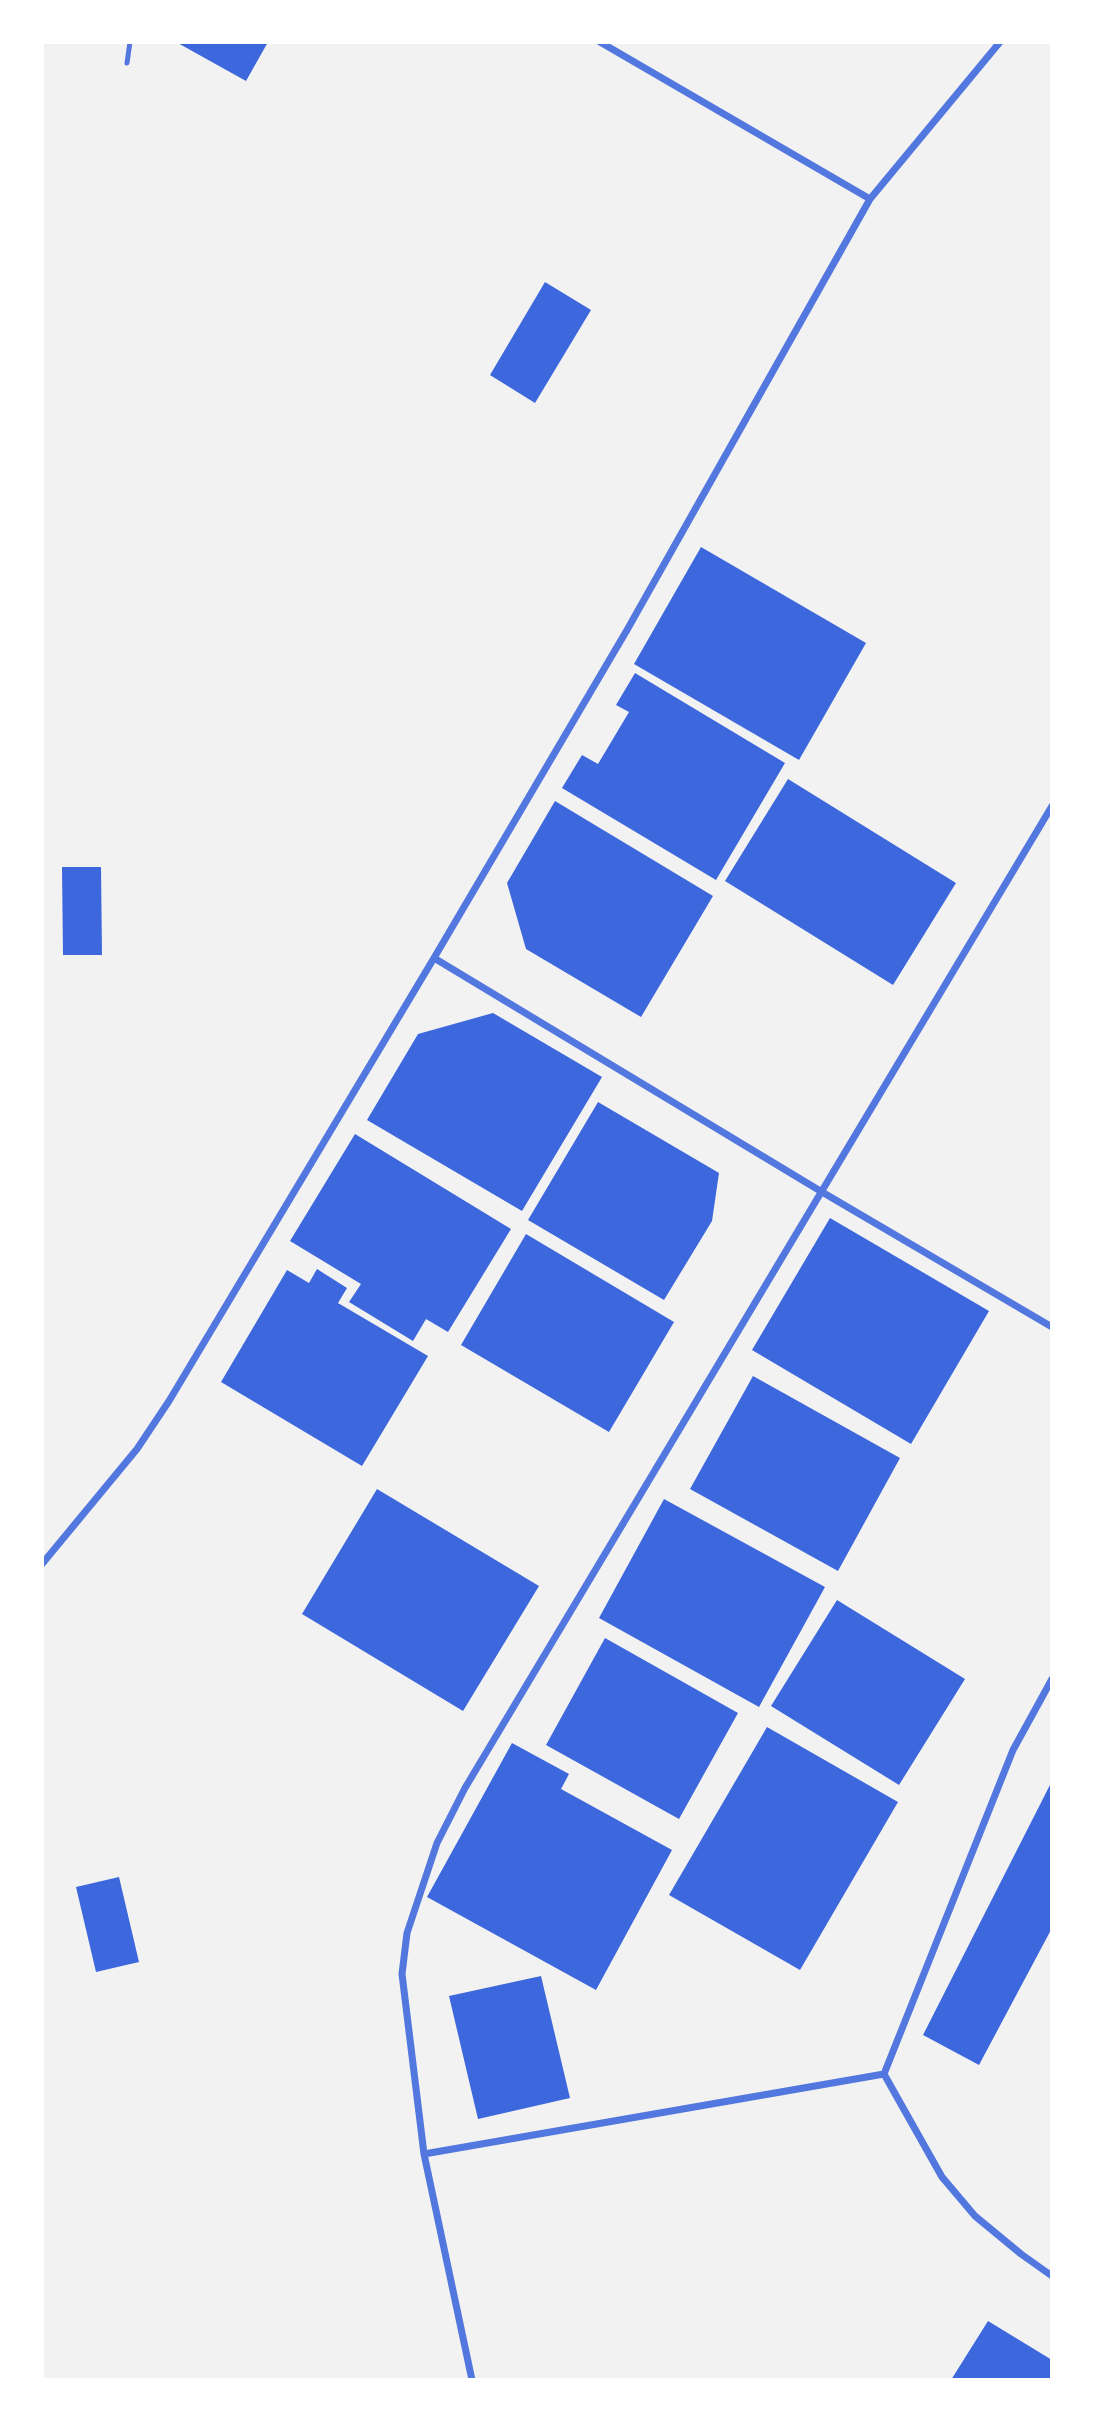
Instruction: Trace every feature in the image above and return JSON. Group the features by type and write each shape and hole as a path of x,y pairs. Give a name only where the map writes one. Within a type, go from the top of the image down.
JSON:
{"street":[{"path":"600,42 870,199"},
{"path":"42,1564 137,1449 169,1401 627,630 870,199 1000,42"},
{"path":"472,2380 424,2154 402,1974 407,1933 437,1843 465,1787 1052,806"},
{"path":"434,958 1052,1327"},
{"path":"884,2074 1013,1750 1052,1679"},
{"path":"424,2154 884,2074"},
{"path":"884,2074 942,2177 975,2216 1052,2276"}],"lane":[{"path":"127,62 130,42"}],"building":[{"path":"176,42 268,42 246,81"},
{"path":"545,282 591,310 535,403 490,375"},
{"path":"701,547 866,643 799,760 634,664"},
{"path":"635,673 785,763 716,880 562,788 582,755 598,764 629,712 616,705"},
{"path":"788,779 956,883 893,985 725,881"},
{"path":"555,801 713,896 641,1017 526,949 507,883"},
{"path":"62,867 101,867 102,955 63,955"},
{"path":"493,1013 602,1077 522,1211 367,1120 418,1034"},
{"path":"598,1102 719,1173 712,1221 664,1300 528,1220"},
{"path":"355,1134 511,1229 448,1332 426,1319 413,1341 349,1302 361,1284 290,1241"},
{"path":"830,1218 989,1311 911,1444 752,1350"},
{"path":"526,1234 674,1322 609,1432 461,1345"},
{"path":"317,1269 347,1288 338,1303 428,1356 362,1466 221,1382 287,1270 309,1283"},
{"path":"753,1376 900,1458 838,1571 690,1489"},
{"path":"377,1489 539,1586 463,1711 302,1614"},
{"path":"664,1499 825,1587 759,1707 599,1618"},
{"path":"837,1600 965,1679 899,1785 771,1706"},
{"path":"605,1638 738,1713 679,1819 546,1745"},
{"path":"767,1727 898,1802 800,1970 669,1895"},
{"path":"512,1743 569,1774 561,1789 672,1850 596,1990 427,1897"},
{"path":"1052,1781 1052,1928 979,2065 923,2035"},
{"path":"119,1877 139,1962 96,1972 76,1887"},
{"path":"541,1976 570,2098 478,2119 449,1996"},
{"path":"988,2321 1052,2360 1052,2380 951,2380"}]}
